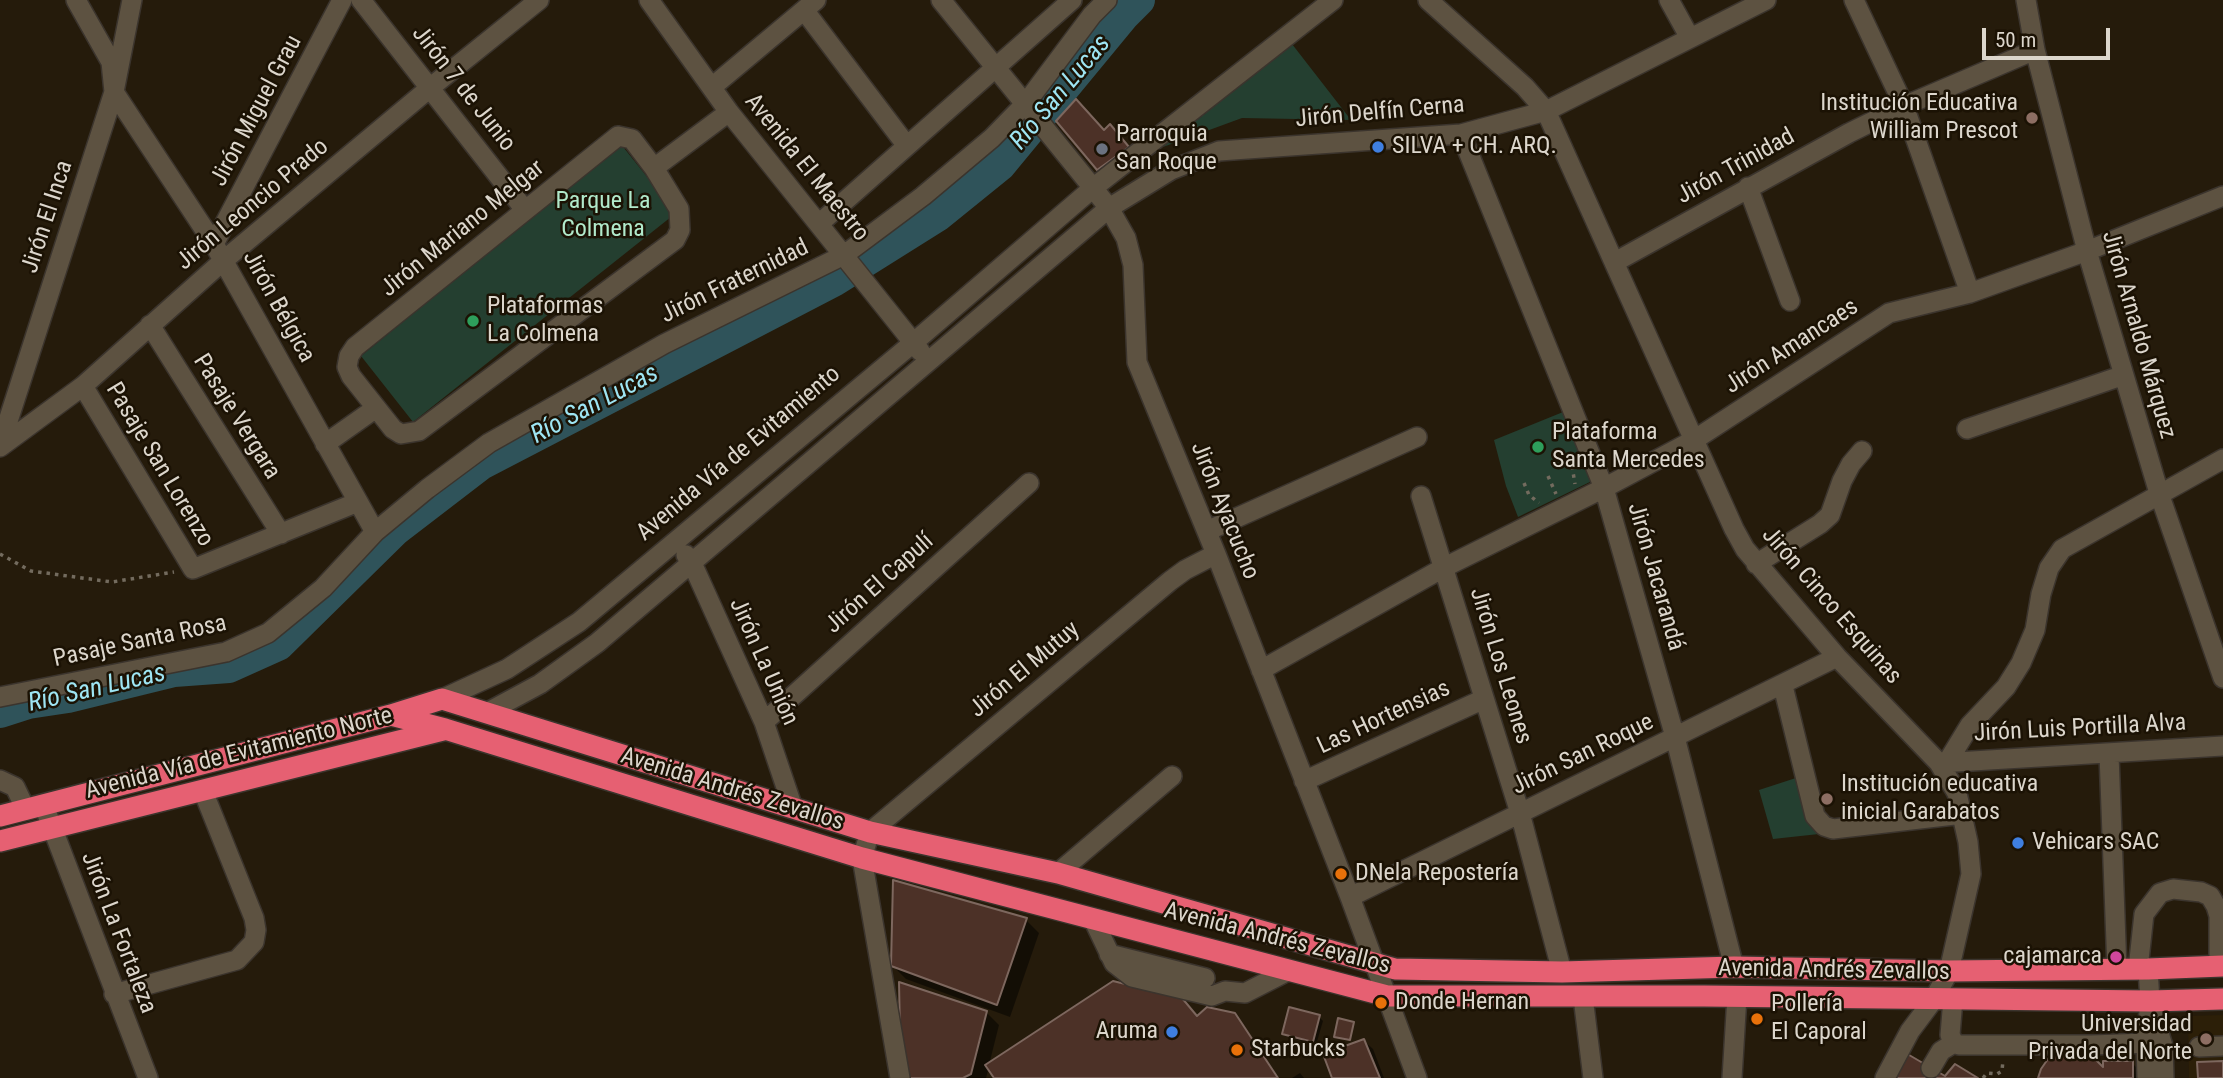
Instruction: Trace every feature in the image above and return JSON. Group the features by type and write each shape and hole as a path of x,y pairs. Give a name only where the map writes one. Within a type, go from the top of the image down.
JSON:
{"highway":[{"name":"Avenida Andrés Zevallos","path":"442,699 870,832 1058,873 1395,969 1562,972 1734,967 1949,971 2221,966"},
{"name":"Avenida Vía de Evitamiento","path":"391,715 442,699"},
{"name":"Avenida Vía de Evitamiento Norte","path":"0,841 445,729 488,712"},
{"name":"Avenida Andrés Zevallos","path":"391,715 445,729 862,858 1387,996 1737,996 2150,1001 2223,999"},
{"name":"Avenida Vía de Evitamiento Norte","path":"0,816 391,715"}],"street":[{"name":"Jirón Bélgica","path":"76,0 111,62 114,92 219,253 375,532"},
{"name":"Jirón El Inca","path":"0,446 114,92 132,0"},
{"name":"Jirón Miguel Grau","path":"219,253 342,0"},
{"name":"Jirón 7 de Junio","path":"361,0 525,209"},
{"name":"Jirón Leoncio Prado","path":"0,446 83,386 150,325 219,253 539,0"},
{"name":"Avenida El Maestro","path":"649,0 729,112 929,363"},
{"name":"Jirón Ayacucho","path":"941,0 1109,208 1126,238 1133,265 1137,362 1216,554 1376,964 1417,1078"},
{"path":"820,223 1072,0"},
{"name":"Jirón Fraternidad","path":"375,532 489,443 664,344 848,259 992,138 1035,114 1086,7 1107,0"},
{"name":"Avenida Vía de Evitamiento","path":"442,699 507,669 579,622 913,343 1093,188 1333,0"},
{"name":"Jirón Cinco Esquinas","path":"1428,0 1525,88 1546,111 1734,529 1756,564 1838,657 1944,762 1963,814 1971,874 1943,999"},
{"path":"1669,0 1690,38"},
{"name":"Jirón Delfín Cerna","path":"1109,208 1171,170 1219,151 1461,134 1546,111 1766,0"},
{"path":"1854,0 1904,106 1970,293"},
{"name":"Jirón Arnaldo Márquez","path":"2026,0 2035,50 2087,251 2159,494 2217,638 2223,678"},
{"path":"712,87 810,5 906,146"},
{"name":"Jirón Trinidad","path":"1615,262 1748,187 1904,106 2035,50"},
{"path":"654,168 729,112"},
{"name":"Jirón Jacarandá","path":"1461,134 1604,488 1675,737 1734,967"},
{"name":"Jirón Mariano Melgar","path":"618,136 632,139 654,168 679,209 680,230 675,240 419,432 401,434 393,429 351,376 347,367 349,356 355,347 618,136"},
{"path":"1748,187 1790,301"},
{"name":"Jirón Amancaes","path":"1261,670 1445,567 1694,440 1889,313 1970,293 2221,204"},
{"path":"488,712 540,684 597,643 1109,208"},
{"name":"Pasaje Vergara","path":"150,325 281,534"},
{"path":"1967,429 2124,375"},
{"name":"Pasaje San Lorenzo","path":"83,386 193,569"},
{"path":"325,444 376,408"},
{"path":"1207,531 1416,437"},
{"path":"1756,564 1830,515 1842,481 1862,451"},
{"path":"1944,762 1958,740 2006,687 2021,663 2035,630 2049,568 2062,549 2223,458"},
{"name":"Jirón El Capulí","path":"764,722 1029,483"},
{"name":"Jirón Los Leones","path":"1421,496 1520,813 1562,972"},
{"path":"193,569 358,502"},
{"name":"Pasaje Santa Rosa","path":"0,697 226,652 268,633 323,588 375,532"},
{"name":"Jirón La Unión","path":"675,542 692,563 764,722 793,808"},
{"name":"Jirón El Mutuy","path":"870,832 1162,587 1185,570 1216,554"},
{"name":"Jirón San Roque","path":"1350,897 1838,657"},
{"path":"1783,686 1815,816 1824,826 1833,829 1963,814"},
{"name":"Las Hortensias","path":"1304,781 1484,699"},
{"name":"Jirón Luis Portilla Alva","path":"1944,762 2223,746"},
{"path":"2109,754 2135,969 2150,1001 2162,1046 2164,1078"},
{"path":"1058,873 1172,776"},
{"name":"Jirón La Fortaleza","path":"0,780 15,787 52,828 148,1078"},
{"path":"114,994 237,960 254,942 254,918 203,791"},
{"path":"870,832 862,858 900,1078"},
{"path":"2135,969 2144,914 2160,893 2173,889 2201,892 2210,896 2219,916 2221,966"},
{"path":"1093,919 1114,963 1132,977 1212,996 1225,991 1245,993 1288,971"},
{"path":"1109,954 1205,978"},
{"path":"1732,1078 1737,996"},
{"path":"1583,997 1593,1078"},
{"path":"1943,999 1954,1043"},
{"path":"1885,1078 1910,1031 1943,999"},
{"path":"2147,1078 2146,1043 2150,1001"},
{"path":"1931,1068 1941,1051 1954,1043 2051,1046 2146,1043"},
{"path":"2199,1047 2223,1046"}],"path":[{"path":"1572,466 1576,488"},
{"path":"1548,476 1557,497"},
{"path":"1524,483 1529,495 1540,505"},
{"path":"0,554 31,571 112,582 193,569"},
{"path":"1983,1078 1987,1073 1997,1074 2002,1071"}],"shaded area":[{"name":"Universidad Privada del Norte","path":"2223,1015 2223,1078 2189,1078 2188,1016"}],"green space":[{"path":"1292,44 1351,120 1242,118 1163,147"},
{"name":"Plataformas La Colmena","path":"620,143 676,213 413,422 361,356"},
{"path":"1568,410 1594,480 1518,517 1506,486 1494,440"},
{"path":"1802,776 1819,834 1773,839 1759,790"}],"building":[{"path":"1076,99 1104,130 1110,124 1129,147 1097,170 1056,121"},
{"path":"893,880 1027,918 997,1005 891,966"},
{"path":"1113,981 1182,998 1197,1016 1207,1007 1235,1013 1278,1078 994,1078 985,1065"},
{"path":"899,982 987,1011 971,1074 963,1078 909,1078 900,1032"},
{"path":"1289,1007 1320,1015 1313,1042 1282,1034"},
{"path":"1338,1018 1354,1022 1350,1040 1334,1037"},
{"path":"1364,1039 1380,1078 1332,1078 1323,1054"},
{"path":"2067,1050 2092,1056 2103,1067 2103,1061 2133,1061 2133,1078 2038,1078 2050,1056"},
{"path":"1904,1052 1945,1076 1955,1064 1978,1078 1889,1078"},
{"path":"2223,1061 2223,1078 2198,1078 2197,1062"}],"waterway":[{"name":"Río San Lucas","path":"0,712 28,703 68,697 174,671 229,667 278,645 395,530 481,464 835,280 937,216 1000,165 1139,0"}],"place":[{"name":"Institución Educativa William Prescot","path":"2032,118"},
{"name":"SILVA + CH. ARQ.","path":"1378,147"},
{"name":"Parroquia San Roque","path":"1102,149"},
{"name":"Plataformas La Colmena","path":"473,321"},
{"name":"Plataforma Santa Mercedes","path":"1538,447"},
{"name":"Institución educativa inicial Garabatos","path":"1827,799"},
{"name":"Vehicars SAC","path":"2018,843"},
{"name":"DNela Repostería","path":"1341,874"},
{"name":"cajamarca","path":"2116,957"},
{"name":"Donde Hernan","path":"1381,1003"},
{"name":"Pollería El Caporal","path":"1757,1019"},
{"name":"Aruma","path":"1172,1032"},
{"name":"Universidad Privada del Norte","path":"2206,1039"},
{"name":"Starbucks","path":"1237,1050"}],"park label":[{"name":"Parque La Colmena","path":"603,216"}]}
